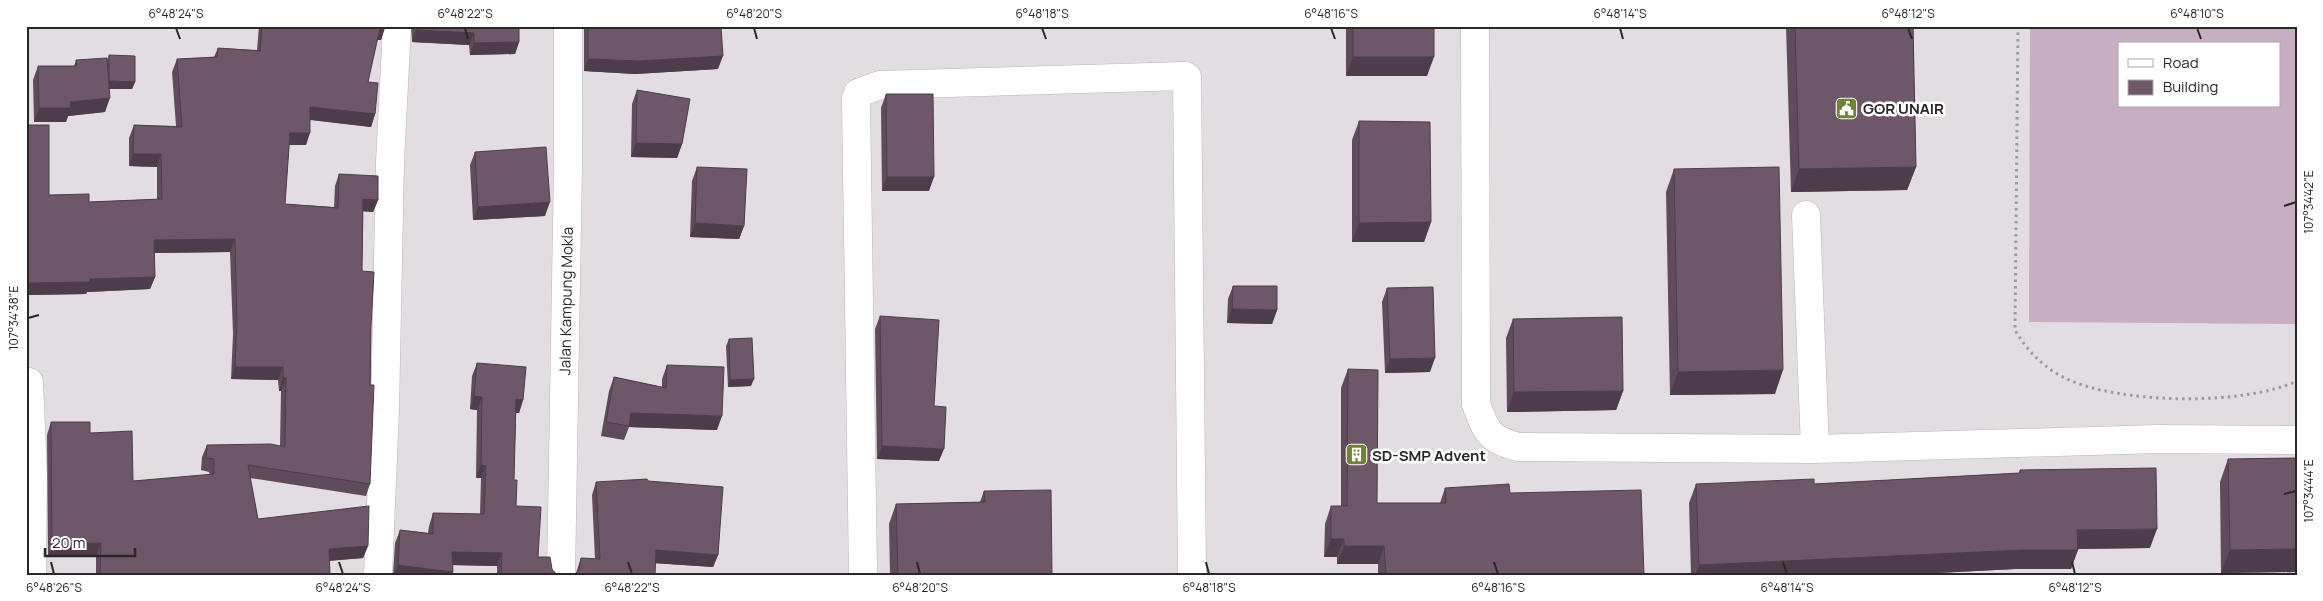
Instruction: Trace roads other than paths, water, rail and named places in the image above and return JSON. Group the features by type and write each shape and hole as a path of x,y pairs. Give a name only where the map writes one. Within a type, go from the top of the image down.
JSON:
{"street":[{"path":"378,575 385,410 390,162 396,26"},
{"name":"Jalan Kampung Mokla","path":"561,575 568,186 568,26"},
{"path":"1475,26 1476,404 1484,427 1496,440 1518,448 1815,449 2158,439 2297,440"},
{"path":"863,575 856,99 858,93 880,85 1185,76 1187,77 1192,575"},
{"path":"1806,214 1815,449"},
{"path":"29,382 28,417 33,476 32,575"}],"place":[{"name":"GOR UNAIR","path":"1847,108"},
{"name":"SD-SMP Advent","path":"1356,455"}]}
